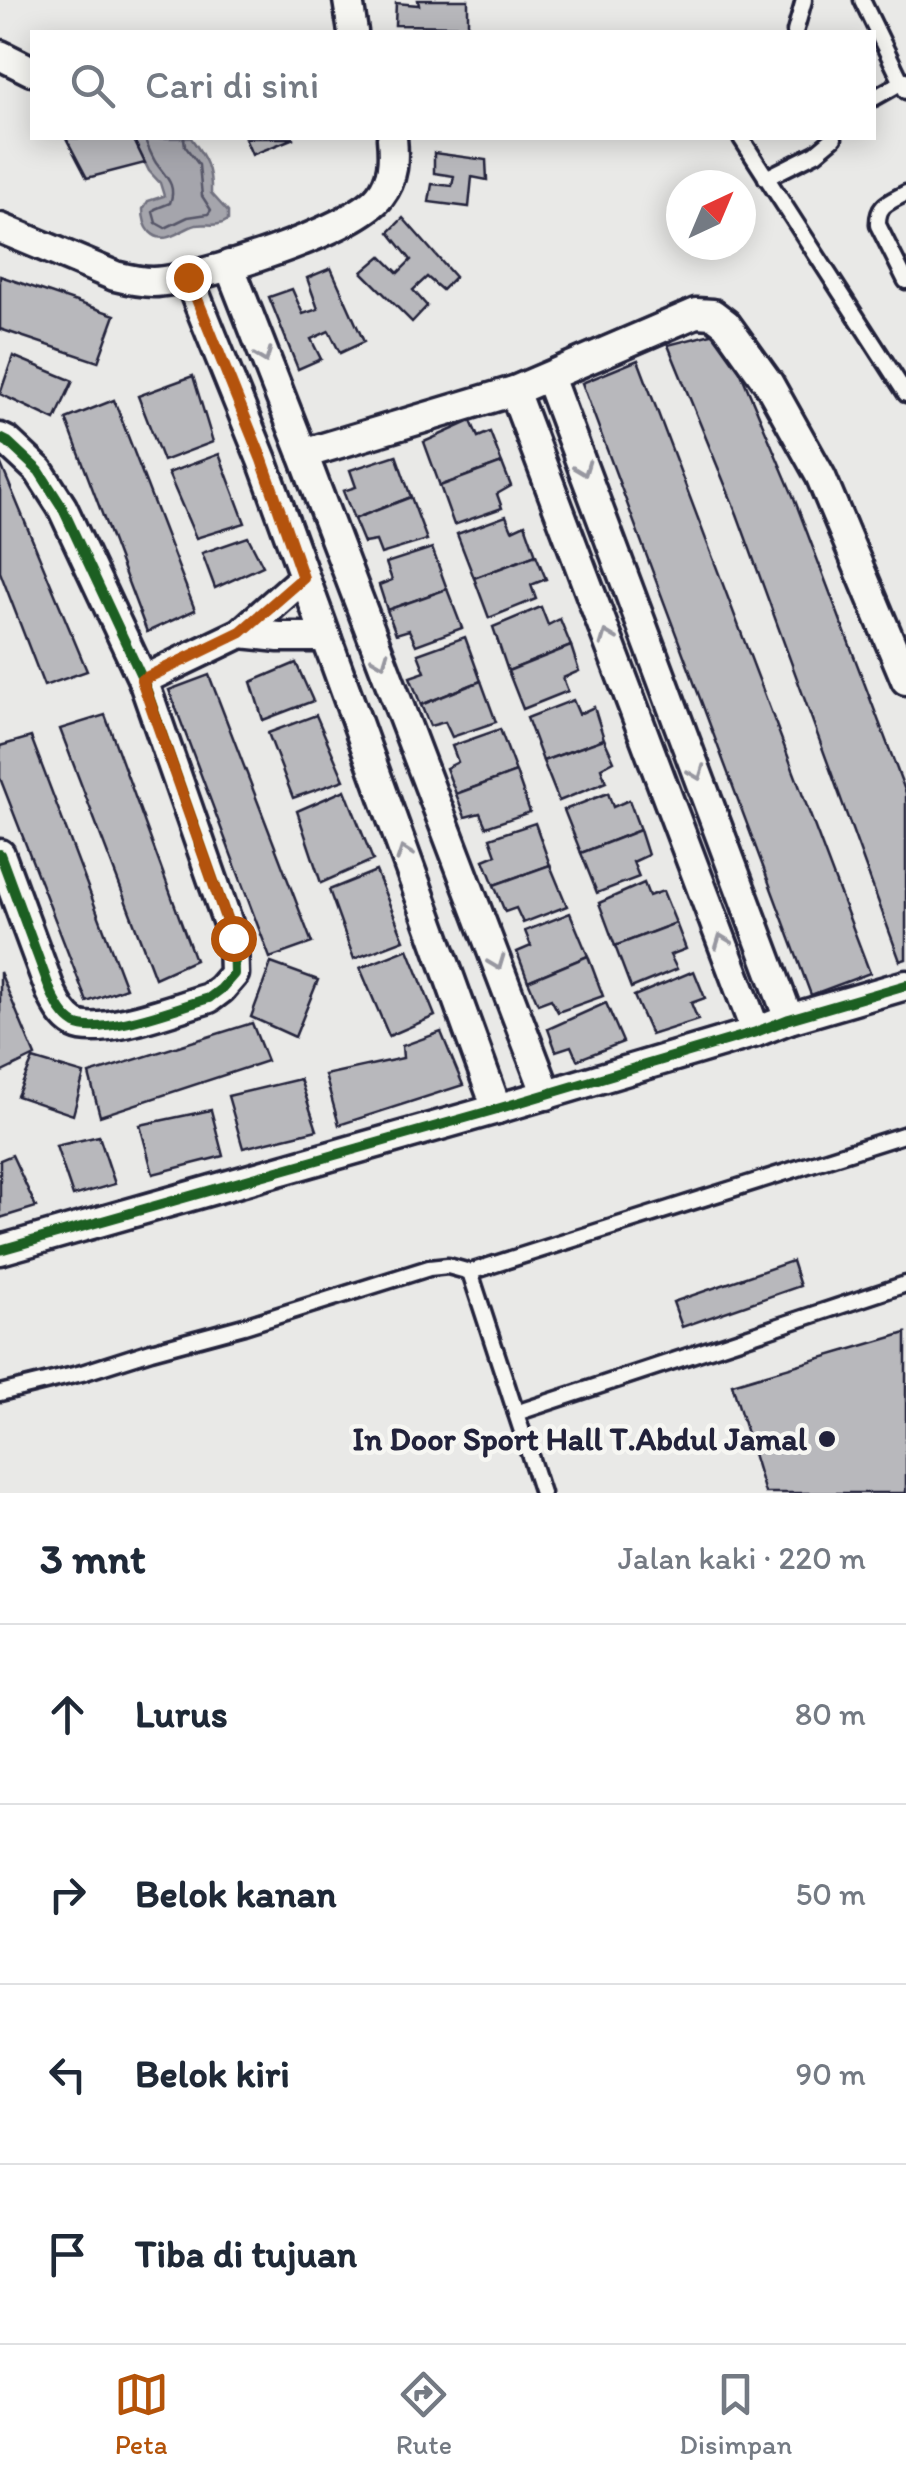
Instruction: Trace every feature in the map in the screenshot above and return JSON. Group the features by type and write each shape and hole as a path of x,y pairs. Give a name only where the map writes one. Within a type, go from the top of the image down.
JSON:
{"street":[{"path":"348,0 353,30"},
{"path":"0,55 30,69"},
{"path":"0,228 134,281 188,277 312,237 372,205 389,182 395,160 392,140"},
{"path":"228,266 547,1095"},
{"path":"188,277 262,460 498,1109"},
{"path":"303,454 514,391 696,313 713,314 726,324 769,384 821,477 906,680"},
{"path":"549,378 789,1019"},
{"path":"514,391 756,1032"},
{"path":"0,438 39,471 62,507 142,680 233,938 234,974 209,998 118,1025 92,1029 75,1024 61,1012 51,992 0,854"},
{"path":"142,680 241,632 303,578"},
{"path":"241,632 326,637"},
{"path":"0,1250 547,1095 906,985"}],"lane":[{"path":"796,30 804,0"},
{"path":"862,0 905,84 876,97"},
{"path":"742,140 906,394"},
{"path":"766,178 816,153 832,140"},
{"path":"906,193 877,215 878,225 906,281"},
{"path":"0,1393 244,1326 429,1268 448,1266 470,1272 906,1134"},
{"path":"470,1272 542,1493"},
{"path":"516,1412 906,1284"}],"water":[{"path":"134,140 192,140 207,164 211,193 228,212 228,220 216,225 196,225 167,237 156,236 144,221 143,209 148,201 164,196 160,183 149,171"}],"building":[{"path":"418,0 468,0 468,26 395,25 396,3 419,5"},
{"path":"67,140 134,140 145,163 87,178"},
{"path":"246,140 289,140 252,155"},
{"path":"434,153 486,160 487,180 472,177 469,207 429,202 432,184 452,186 454,176 434,173"},
{"path":"403,218 455,277 442,290 427,277 413,290 427,306 412,322 362,272 381,256 398,273 411,260 389,232"},
{"path":"331,268 364,342 340,353 329,331 311,339 321,359 298,369 269,297 292,289 303,314 318,309 307,278"},
{"path":"0,276 115,315 98,362 0,329"},
{"path":"723,331 794,498 906,793 906,959 900,961 737,514 668,345"},
{"path":"13,356 73,381 55,420 0,394"},
{"path":"638,360 870,973 811,995 582,383"},
{"path":"193,376 213,442 163,461 138,396"},
{"path":"114,400 195,610 147,632 66,419"},
{"path":"471,421 478,437 490,432 502,463 440,486 424,442"},
{"path":"219,454 245,523 196,538 168,473"},
{"path":"396,455 411,497 354,519 343,491 356,487 350,470"},
{"path":"0,462 87,671 44,686 0,572"},
{"path":"502,463 511,486 497,494 502,508 454,525 440,486"},
{"path":"411,497 427,540 381,554 376,541 364,543 354,519"},
{"path":"506,516 512,530 525,524 536,555 474,578 457,534"},
{"path":"248,537 263,566 215,588 202,553"},
{"path":"432,548 447,589 387,610 379,585 392,580 386,563"},
{"path":"536,555 546,579 531,585 536,599 489,618 474,578"},
{"path":"447,589 462,628 416,645 409,630 396,634 387,610"},
{"path":"541,607 548,625 560,619 571,646 508,671 493,627"},
{"path":"465,637 481,681 421,705 410,677 425,672 418,654"},
{"path":"571,646 579,671 563,678 568,691 523,709 508,671"},
{"path":"296,663 313,701 263,720 251,682"},
{"path":"209,675 312,943 270,958 169,690"},
{"path":"481,681 496,722 452,737 445,722 430,726 421,705"},
{"path":"573,700 579,714 594,707 604,739 543,761 527,718"},
{"path":"105,715 195,960 155,978 60,729"},
{"path":"316,715 344,780 293,798 268,733"},
{"path":"500,729 516,772 456,794 446,768 458,762 452,746"},
{"path":"31,737 126,988 87,1002 0,778 0,746"},
{"path":"604,739 614,761 601,768 606,782 559,801 543,761"},
{"path":"516,772 530,812 486,827 480,813 465,817 456,794"},
{"path":"345,790 373,860 321,883 297,811"},
{"path":"608,793 613,807 629,800 640,830 581,853 564,810"},
{"path":"535,823 550,865 494,885 484,860 496,855 490,838"},
{"path":"640,830 648,855 633,862 639,877 597,893 581,853"},
{"path":"550,865 567,906 523,923 516,908 505,912 494,885"},
{"path":"376,871 404,940 354,959 329,890"},
{"path":"644,883 649,896 663,891 676,923 615,946 599,903"},
{"path":"570,913 588,956 528,981 517,952 531,946 525,931"},
{"path":"676,923 686,949 670,955 677,969 631,988 615,946"},
{"path":"408,949 435,1016 389,1036 360,968"},
{"path":"588,956 603,996 558,1012 551,999 538,1004 528,981"},
{"path":"271,963 318,980 295,1037 251,1017"},
{"path":"694,971 705,998 691,1003 698,1020 651,1035 634,996"},
{"path":"0,972 35,1056 0,1073"},
{"path":"606,1003 623,1042 577,1060 571,1046 556,1051 548,1029"},
{"path":"252,1023 267,1061 100,1116 89,1074"},
{"path":"441,1032 463,1085 339,1125 325,1075 403,1058 402,1046"},
{"path":"33,1059 84,1074 73,1115 17,1096"},
{"path":"300,1079 317,1130 243,1148 228,1096"},
{"path":"211,1110 223,1156 153,1174 140,1125"},
{"path":"99,1136 115,1184 73,1196 56,1146"},
{"path":"12,1155 36,1207 0,1218 0,1160"},
{"path":"792,1261 800,1286 682,1327 673,1302"},
{"name":"In Door Sport Hall T.Abdul Jamal","path":"906,1333 906,1493 765,1493 732,1384"}],"cycle path":[{"path":"0,438 39,471 62,507 143,680 233,938 234,974 209,998 160,1014 103,1027 75,1024 51,992 0,854"},
{"path":"0,1250 497,1109 906,985"}],"place":[{"name":"In Door Sport Hall T.Abdul Jamal","path":"827,1439"}],"route":[{"path":"188,277 262,460 303,578 241,632 142,680 233,938"}]}
